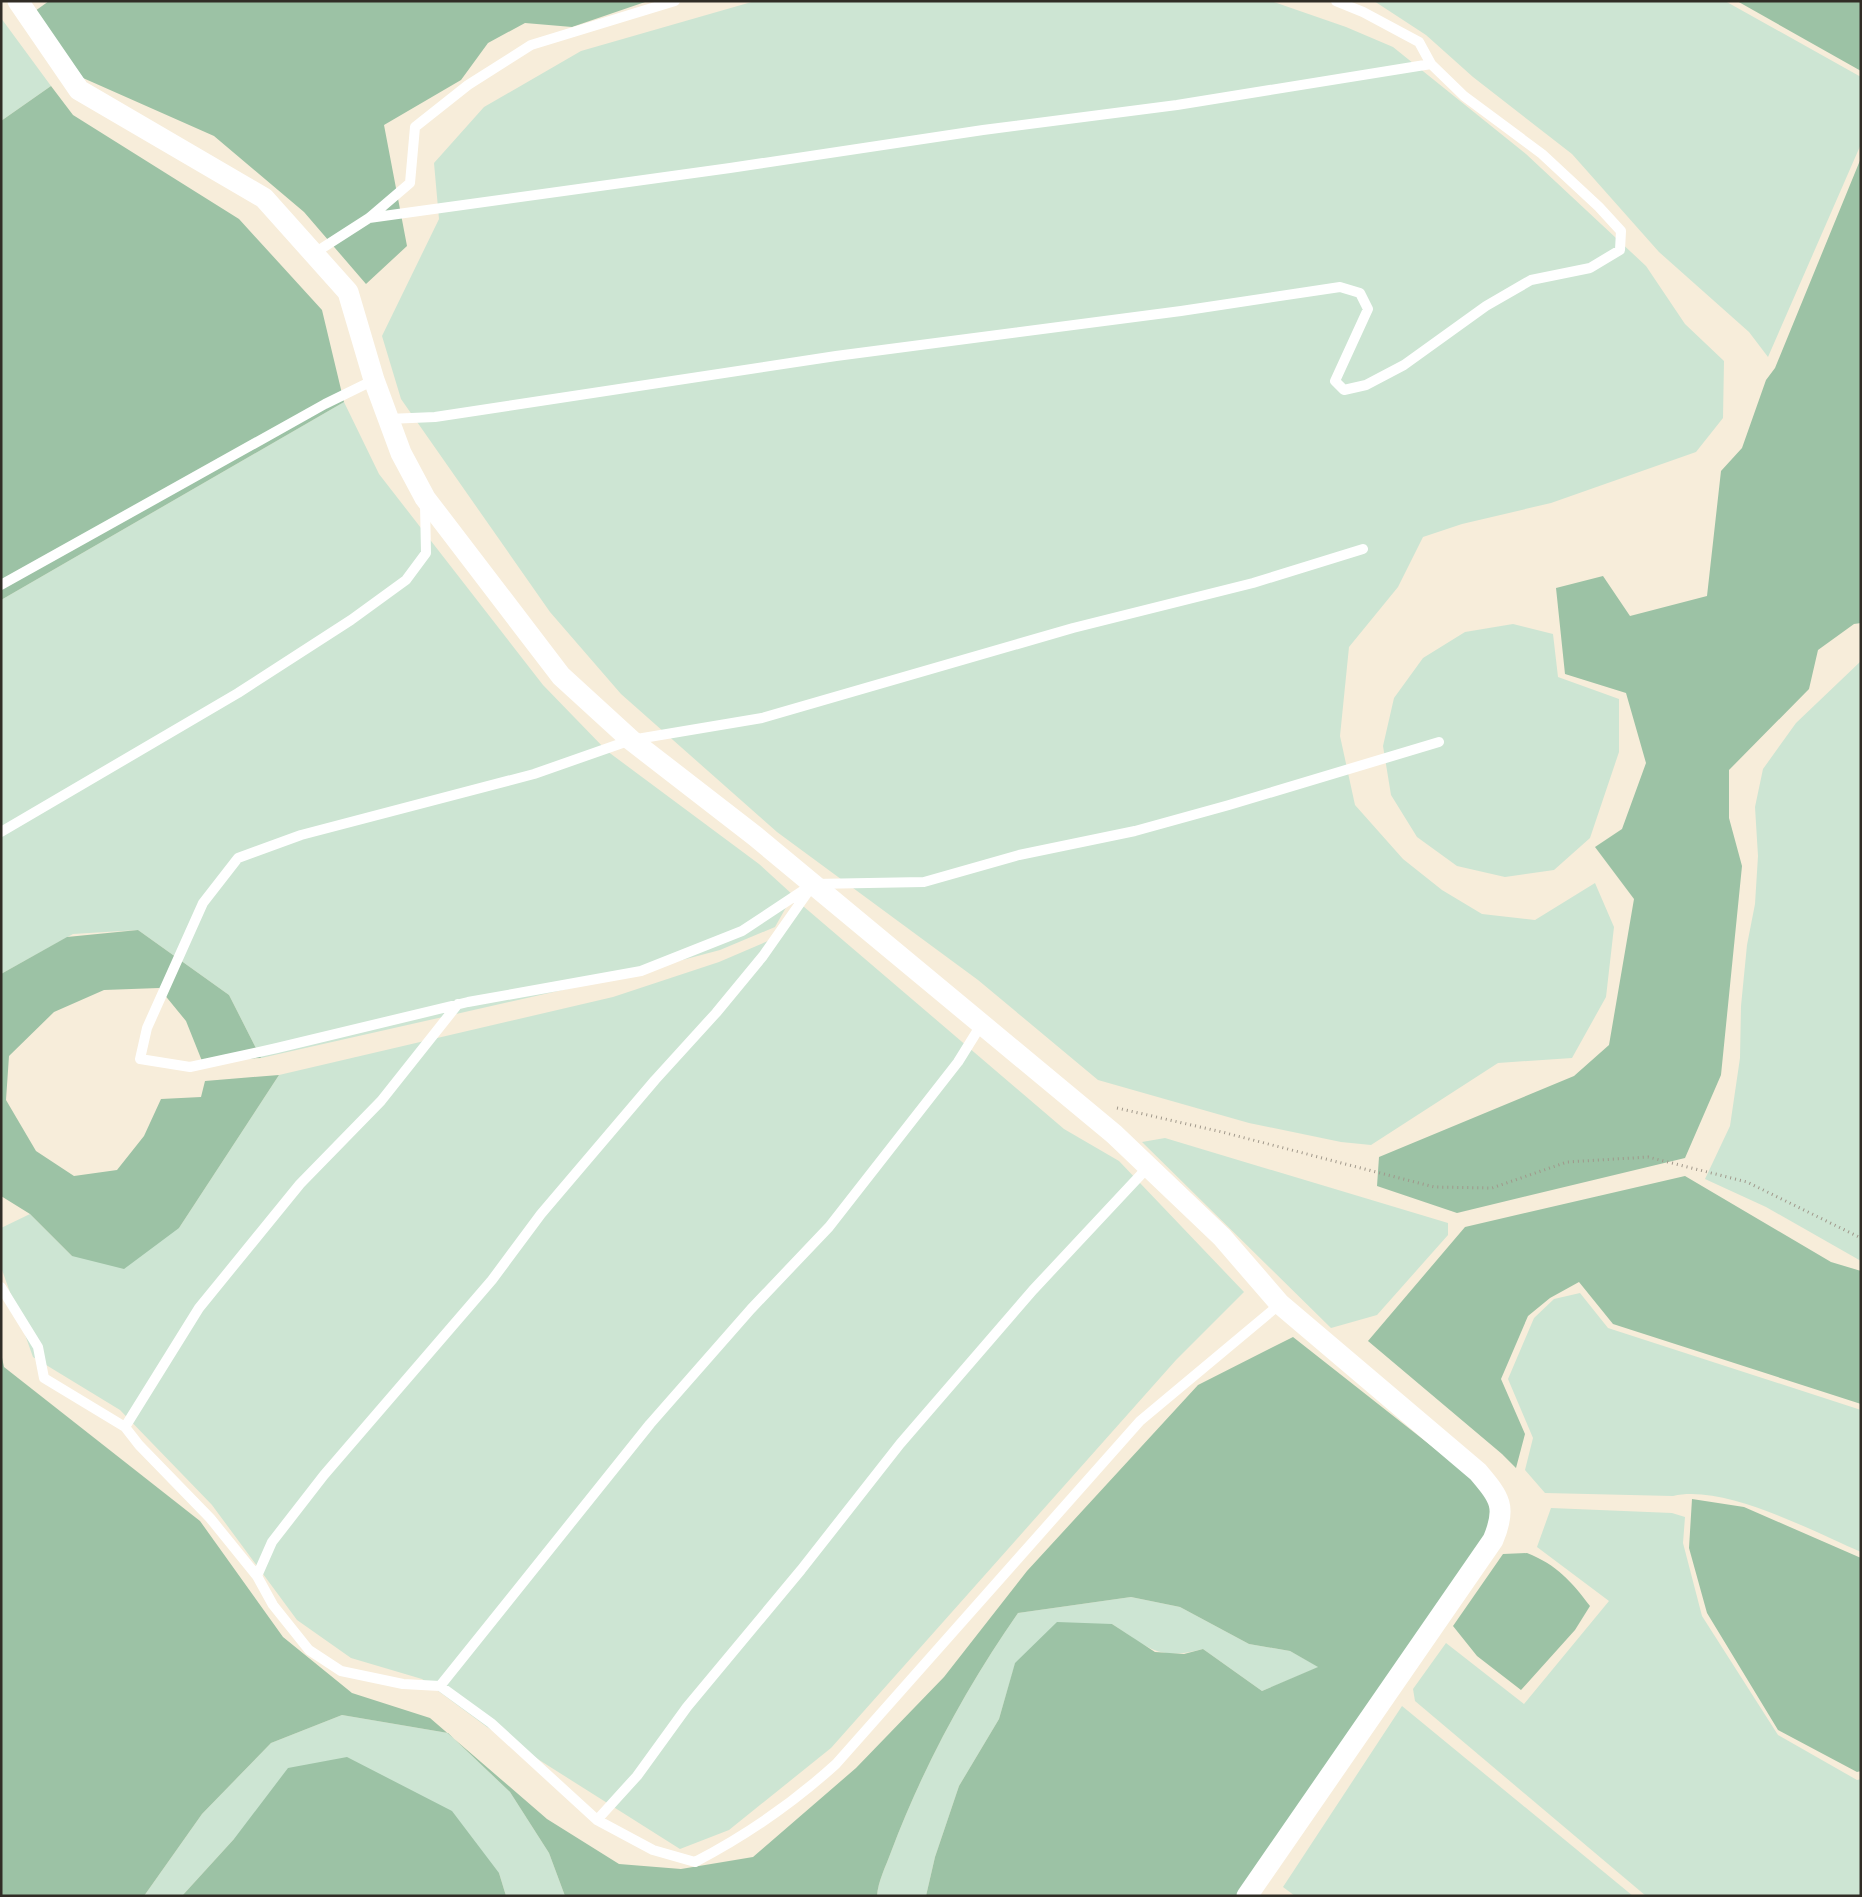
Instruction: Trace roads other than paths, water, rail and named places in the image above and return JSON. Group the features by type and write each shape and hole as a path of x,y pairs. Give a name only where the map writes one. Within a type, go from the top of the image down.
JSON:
{"street":[{"path":"18,1 78,90 264,198 348,292 374,380 388,419 401,453 425,498 561,676 631,740 813,884 1114,1134 1222,1237 1280,1304 1478,1472 1496,1494 1502,1510 1500,1524 1493,1540 1247,1896"}],"lane":[{"path":"313,254 369,218 410,183 415,127 468,85 531,45 675,1"},
{"path":"388,419 434,418 856,354 1181,311 1340,287 1360,293 1368,309 1334,381 1344,390 1366,385 1404,365 1486,306 1531,280 1590,268 1620,250 1621,231 1599,207 1542,154 1464,96 1431,64 1419,42 1363,12 1336,1"},
{"path":"369,218 730,168 983,130 1177,105 1431,64"},
{"path":"1,586 325,404 374,380"},
{"path":"1,832 238,693 351,620 406,580 426,553 425,498"},
{"path":"1363,549 1253,583 1073,628 762,718 631,740 534,774 300,835 238,858 203,903 146,1028 140,1059 190,1067 458,1004 641,971 742,931 813,884 924,882 1020,855 1135,831 1280,791 1439,742"},
{"path":"257,1576 272,1542 324,1475 492,1280 541,1214 655,1080 716,1014 763,956 813,884"},
{"path":"125,1427 199,1308 300,1184 381,1100 458,1004"},
{"path":"440,1686 650,1424 751,1309 829,1227 958,1062 981,1025"},
{"path":"597,1820 637,1776 687,1708 801,1570 900,1444 1033,1290 1148,1166"},
{"path":"1,1287 38,1347 44,1378 125,1427 139,1445 210,1518 257,1576 273,1605 309,1650 341,1671 403,1684 440,1686 491,1722 597,1820 653,1850 695,1862 756,1828 799,1797 836,1764 888,1708 940,1644 1061,1513 1140,1421 1280,1304"}]}
